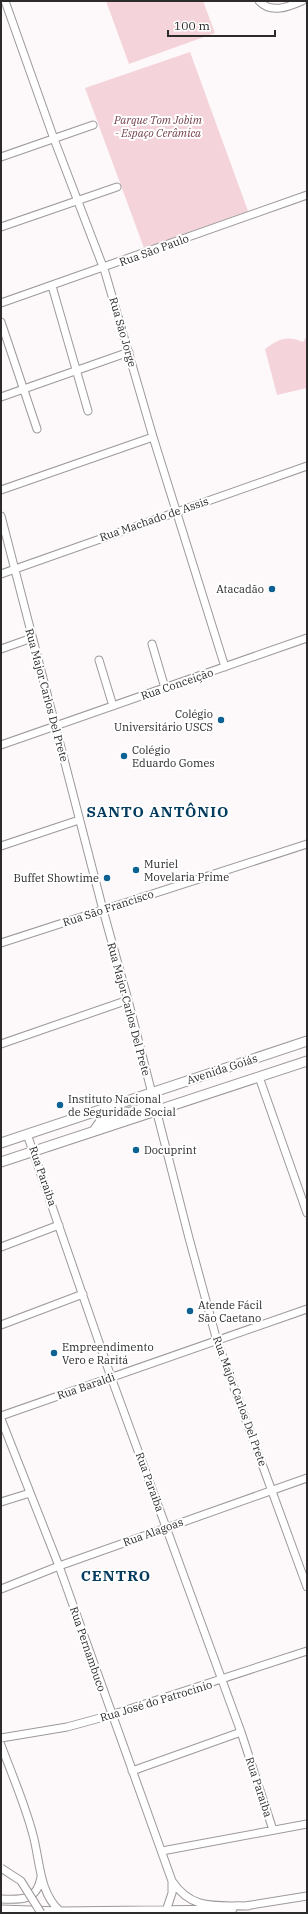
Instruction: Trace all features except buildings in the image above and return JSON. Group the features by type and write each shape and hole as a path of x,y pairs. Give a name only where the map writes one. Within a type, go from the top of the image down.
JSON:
{"main road":[{"name":"Avenida Goiás","path":"1,1143 307,1041"},
{"name":"Avenida Goiás","path":"1,1162 94,1131 155,1108 307,1061"}],"street":[{"name":"Rua São Jorge","path":"5,1 54,139 104,268 153,437 225,668"},
{"path":"259,1 263,6 274,9 302,1"},
{"path":"1,156 93,125"},
{"path":"1,227 117,187"},
{"name":"Rua São Paulo","path":"1,303 104,268 307,195"},
{"path":"52,286 88,412"},
{"path":"1,322 37,429"},
{"path":"1,397 129,352"},
{"path":"1,490 153,437"},
{"name":"Rua Machado de Assis","path":"1,574 307,466"},
{"name":"Rua Major Carlos Del Prete","path":"1,516 79,820 128,1000 217,1341 307,1587"},
{"path":"1,649 32,638"},
{"name":"Rua Conceição","path":"1,745 225,668 307,638"},
{"path":"152,644 165,688"},
{"path":"99,660 113,706"},
{"path":"1,846 79,820"},
{"name":"Rua São Francisco","path":"1,943 307,844"},
{"path":"1,1044 128,1000"},
{"path":"259,1077 307,1213"},
{"name":"Rua Paraiba","path":"28,1134 111,1378 241,1732 273,1830"},
{"path":"1,1247 60,1225"},
{"path":"1,1325 83,1294"},
{"name":"Rua Baraldi","path":"1,1416 307,1309"},
{"name":"Rua Pernambuco","path":"1,1419 59,1566 111,1715 162,1851 172,1881 172,1893 166,1911"},
{"name":"Rua Alagoas","path":"1,1589 59,1566 307,1478"},
{"path":"1,1502 30,1493"},
{"name":"Rua José do Patrocinio","path":"1,1738 67,1727 111,1715 222,1680 307,1650"},
{"path":"132,1771 241,1732"},
{"path":"1,1745 33,1834 41,1877 51,1902 60,1911"},
{"path":"162,1851 307,1824"},
{"path":"1,1868 21,1881 41,1913"},
{"path":"1,1899 16,1900 30,1897 38,1889 41,1877"},
{"name":"Rua Pernambuco","path":"172,1881 184,1897 197,1903 248,1906"},
{"path":"1,1909 60,1911 222,1910 307,1896"}],"green space":[{"path":"106,1 203,1 215,33 129,64"},
{"name":"Parque Tom Jobim - Espaço Cerâmica","path":"190,52 248,211 144,248 85,88"},
{"path":"307,336 307,388 277,395 265,349 283,339 292,339 303,342"}],"place":[{"name":"Atacadão","path":"272,589"},
{"name":"Colégio Universitário USCS","path":"221,720"},
{"name":"Colégio Eduardo Gomes","path":"124,756"},
{"name":"Muriel Movelaria Prime","path":"136,870"},
{"name":"Buffet Showtime","path":"107,878"},
{"name":"Instituto Nacional de Seguridade Social","path":"60,1105"},
{"name":"Docuprint","path":"136,1150"},
{"name":"Atende Fácil São Caetano","path":"190,1311"},
{"name":"Empreendimento Vero e Raritá","path":"54,1353"}],"district":[{"name":"SANTO ANTÔNIO","path":"158,811"},
{"name":"CENTRO","path":"116,1575"}]}
